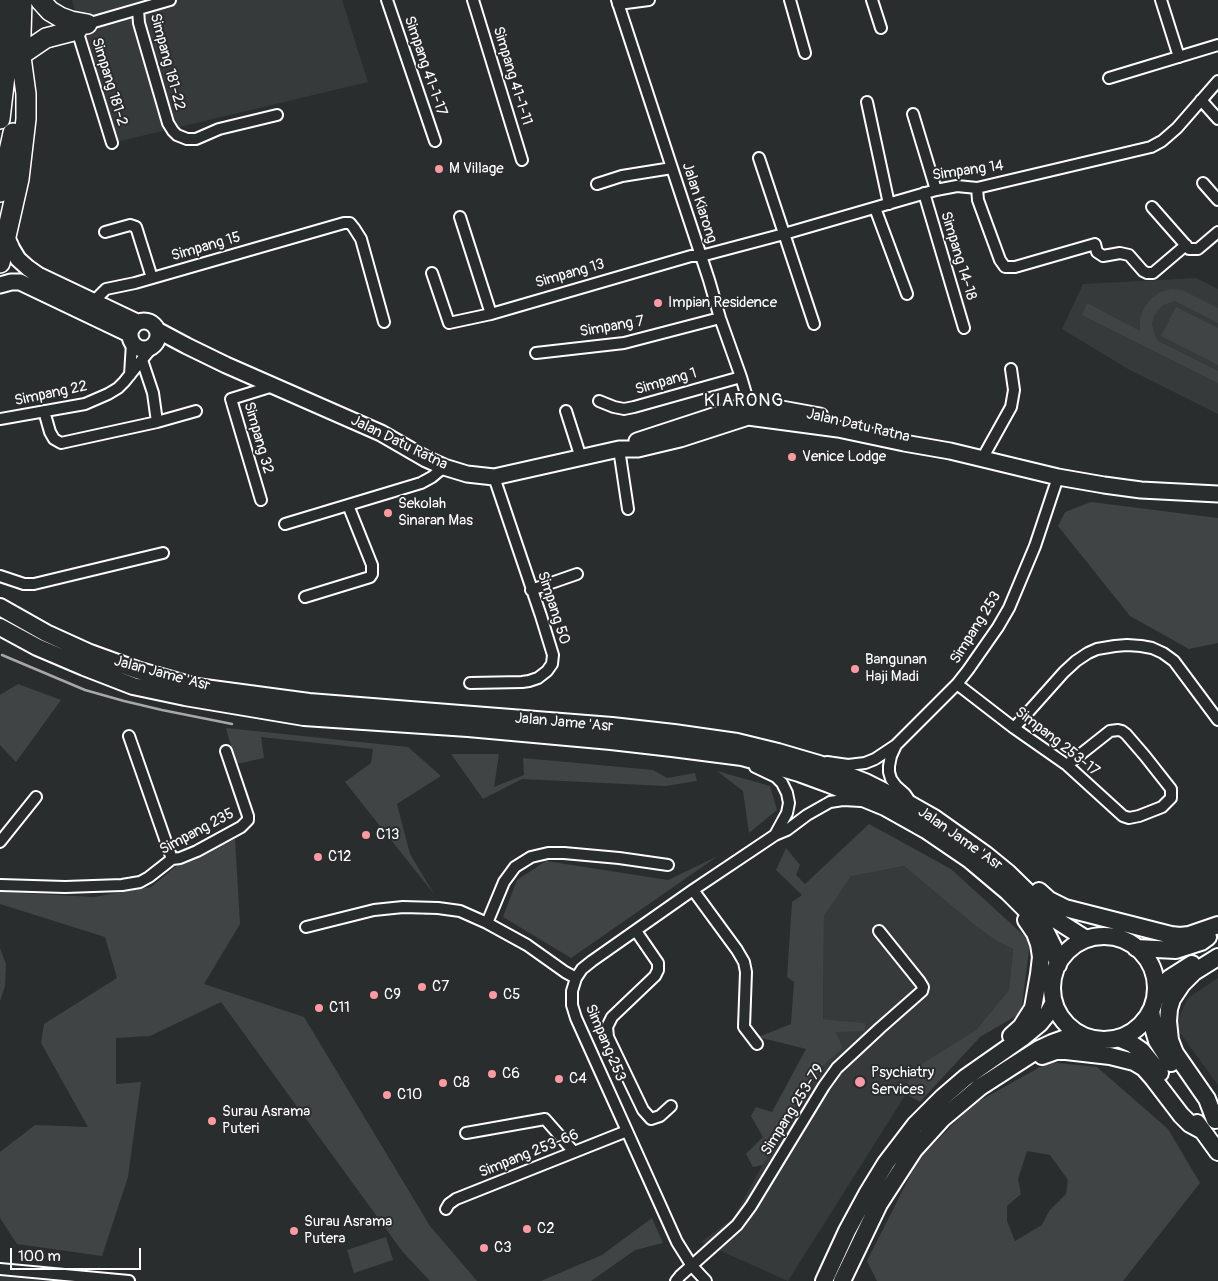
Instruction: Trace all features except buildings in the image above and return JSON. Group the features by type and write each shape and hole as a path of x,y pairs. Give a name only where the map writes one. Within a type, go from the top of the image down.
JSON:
{"highway":[{"path":"0,263 19,179 26,119 26,94 16,60 7,0"},
{"path":"0,192 14,130 16,60 22,0"},
{"path":"40,0 50,11 82,27"},
{"path":"0,90 16,60 46,38 82,27"},
{"path":"0,119 16,60"}],"main road":[{"path":"6,236 15,254 28,268 133,333 136,346 144,349 155,339 154,326 146,321 133,333"},
{"path":"0,284 20,282 91,308"},
{"name":"Jalan Datu Ratna","path":"155,339 186,346 381,433 444,467 467,474 494,477 621,449 635,442 765,406 840,420 905,435 950,451 1104,486 1218,494"},
{"name":"Jalan Jame 'Asr","path":"0,606 46,633 90,653 137,670 197,687 309,702 612,726 674,733 737,742 819,764 865,782 911,805 941,823 1008,873 1063,926 1086,939"},
{"name":"Jalan Jame 'Asr","path":"0,627 38,647 133,686 185,697 304,717 477,729 611,741 742,757 800,773 885,807 926,830 970,860 1022,904 1044,928 1054,948 1058,965"},
{"path":"1008,873 1023,876 1050,900 1065,908 1145,928 1180,936 1189,935 1218,925"},
{"path":"964,1078 972,1065 1021,1028 1033,1008 1039,974 1041,957 1035,933 1029,923 994,888 988,875"},
{"path":"1136,948 1176,950 1201,942 1218,931"},
{"path":"1088,1038 1070,1028 1063,1020 1054,1002 1052,983 1058,965 1070,949 1086,939 1117,938 1136,948 1149,963 1155,982 1152,1006 1154,1031 1157,1040 1212,1125"},
{"path":"842,1281 880,1204 914,1150 943,1118 980,1087 1052,1043 1066,1038 1108,1040 1128,1034 1138,1028 1145,1020 1163,985 1170,978 1218,949"},
{"path":"1218,957 1194,972 1176,991 1169,1009 1168,1022 1170,1040 1175,1053 1207,1099 1218,1152"},
{"path":"824,1281 847,1231 867,1194 886,1163 915,1125 964,1078 1031,1031 1040,1023 1054,1002"},
{"path":"1118,1038 1142,1051 1212,1125"},
{"path":"980,1087 991,1085 1035,1060 1056,1051 1110,1056 1134,1062 1144,1068 1190,1124 1212,1125"}],"street":[{"path":"82,27 170,0"},
{"name":"Simpang 41-1-17","path":"387,0 435,141"},
{"name":"Simpang 41-1-11","path":"473,0 522,160"},
{"path":"618,2 649,0"},
{"path":"790,0 805,53"},
{"path":"872,0 881,28"},
{"path":"1161,0 1179,57"},
{"name":"Jalan Kiarong","path":"618,2 720,318 741,377 748,411"},
{"name":"Simpang 181-22","path":"138,10 139,23 168,123 177,135 187,139 196,139 219,129 277,115"},
{"name":"Simpang 181-2","path":"82,27 112,143"},
{"path":"1109,78 1218,45"},
{"name":"Simpang 14","path":"701,256 936,190 957,186 977,188 1151,147 1162,141 1177,128 1218,81"},
{"path":"1201,100 1218,119"},
{"path":"867,102 889,204"},
{"path":"913,114 936,190"},
{"path":"759,158 814,324"},
{"path":"597,184 622,176 672,168"},
{"path":"1203,182 1218,200"},
{"path":"977,188 978,200 984,217 1000,260 1006,267 1015,267 1095,244 1096,252 1103,256 1120,253 1129,255 1143,271 1153,274 1186,245"},
{"name":"Simpang 14-18","path":"924,193 964,328"},
{"path":"1152,207 1189,250 1198,249 1218,232"},
{"path":"875,208 907,294"},
{"path":"460,217 491,314"},
{"name":"Simpang 15","path":"91,308 106,289 135,283 344,223 350,223 361,239 384,322"},
{"path":"105,232 130,225 136,227 152,278"},
{"name":"Simpang 13","path":"432,272 449,323 491,314 690,256 701,256"},
{"name":"Simpang 7","path":"536,353 624,342 720,318"},
{"path":"130,375 133,333"},
{"name":"Simpang 22","path":"0,420 85,404 98,399 118,388 142,360 155,339"},
{"path":"142,360 153,393 157,422"},
{"path":"982,458 1011,408 1014,390 1011,369"},
{"name":"Simpang 1","path":"599,400 614,407 634,407 741,377"},
{"name":"Simpang 32","path":"261,500 231,399 274,385"},
{"path":"44,411 50,432 54,439 61,443 157,422 196,411"},
{"path":"566,411 581,458"},
{"path":"621,449 628,510"},
{"path":"285,524 421,483 444,467"},
{"name":"Simpang 50","path":"470,683 529,681 538,678 552,664 553,655 546,615 531,590 494,477"},
{"name":"Simpang 253","path":"819,764 825,762 848,765 865,763 875,758 896,745 957,684 988,643 1009,608 1034,546 1058,477"},
{"path":"305,597 370,577 372,574 372,565 348,505"},
{"path":"0,576 24,584 34,584 163,553"},
{"path":"531,590 578,574"},
{"path":"1014,728 1076,661 1097,649 1127,645 1152,648 1174,661 1218,720"},
{"name":"Simpang 253-17","path":"957,684 1066,765 1123,816 1129,818 1139,816 1162,807 1170,798 1170,789 1126,734 1118,730 1110,731 1066,765"},
{"path":"129,736 172,859"},
{"name":"Simpang 253","path":"896,745 888,766 891,779 905,794 911,805"},
{"name":"Simpang 235","path":"0,885 65,887 122,885 140,882 172,859 198,851 241,827 248,820 248,816 226,751"},
{"path":"742,757 754,766 776,777 782,783 787,793 789,803 787,813 775,835"},
{"path":"0,842 36,797"},
{"path":"306,927 374,910 403,907 460,911 487,923 527,945 576,978 592,961 693,890 775,835 787,830 807,814 830,802 843,800 872,802"},
{"path":"487,923 504,882 515,867 531,857 548,853 564,853 619,858 668,866"},
{"path":"693,890 744,962 746,972 744,1027 757,1044"},
{"path":"636,930 658,963 658,970 655,976 612,1017 607,1027 608,1037 647,1115 651,1119 660,1116 671,1106"},
{"name":"Simpang 253-79","path":"692,1266 729,1233 751,1206 830,1076 922,991 920,982 879,931"},
{"name":"Simpang 253","path":"576,978 572,991 572,1005 576,1018 678,1242 692,1266 706,1281"},
{"path":"466,1133 546,1119 574,1152"},
{"name":"Simpang 253-66","path":"446,1209 456,1199 627,1131"},
{"path":"676,1281 692,1266"},
{"path":"0,1269 129,1281"}],"shaded area":[{"path":"72,0 342,0 368,82 112,143"},
{"path":"1196,278 1218,289 1218,414 1128,369 1062,329 1083,284"},
{"path":"1171,289 1182,290 1218,308 1218,323 1175,301 1163,305 1154,316 1152,324 1158,341 1218,371 1218,383 1082,315 1087,303 1140,331 1140,319 1144,308 1160,292"},
{"path":"1176,307 1218,328 1218,365 1161,336"},
{"path":"1091,502 1218,518 1218,643 1189,649 1130,616 1058,526 1065,512"},
{"path":"18,684 61,700 16,762 0,745 0,695"},
{"path":"226,728 408,747 441,776 397,804 410,854 434,894 345,782 371,763 373,749 261,737 264,758 236,764"},
{"path":"451,754 499,754 494,787 524,775 523,758 653,770 667,778 695,773 697,781 666,786 522,779 483,799"},
{"path":"717,771 770,786 777,810 749,833 743,791"},
{"path":"869,824 951,869 1030,941 1021,1013 980,1037 920,1102 906,1094 910,1071 976,1030 1009,990 1013,949 998,942 977,927 904,866 851,876 824,916 823,1019 865,1023 865,1031 836,1032 843,1048 823,1066 799,1100 763,1165 753,1167 746,1154 763,1137 751,1116 756,1107 772,1112 806,1049 758,1037 791,1024 794,982 787,977 792,902 802,895 776,870 786,848 800,865 796,875 805,884"},
{"path":"235,839 240,924 204,984 304,1017 430,1226 477,1281 430,1281 402,1251 221,1002 150,1036 116,1038 116,1084 141,1082 128,1177 102,1256 17,1244 0,1218 0,1152 35,1125 88,1127 41,1043 44,1024 117,978 105,937 0,904 0,892 94,897 151,887 180,863"},
{"path":"718,856 571,958 503,917 517,880 546,861 668,880"},
{"name":"Psychiatry Services","path":"904,866 977,927 998,942 1013,949 1009,990 976,1030 910,1071 906,1094 788,1281 701,1242 733,1218 799,1100 823,1066 843,1048 836,1032 865,1023 823,1019 824,916 851,875"},
{"path":"0,948 6,964 5,986 0,1001"},
{"path":"1218,978 1218,1085 1175,1026 1188,998"},
{"path":"1049,1062 1097,1067 1168,1129 1200,1183 1123,1281 877,1281 867,1261 918,1160 972,1105","holes":["1027,1151 1050,1155 1068,1180 1066,1194 1049,1211 1042,1225 1015,1241 1007,1221 1007,1206 1021,1194 1018,1179"]},
{"path":"652,1218 663,1243 635,1250 591,1281 541,1281 602,1255"},
{"path":"386,1237 393,1260 354,1273 347,1250"},
{"path":"0,1276 47,1281 0,1281"}],"waterway":[{"path":"2,655 85,690 162,710 232,724"}],"place":[{"name":"M Village","path":"439,169"},
{"name":"Impian Residence","path":"658,303"},
{"name":"Venice Lodge","path":"792,457"},
{"name":"Sekolah Sinaran Mas","path":"388,513"},
{"name":"Bangunan Haji Madi","path":"855,669"},
{"name":"C13","path":"366,835"},
{"name":"C12","path":"318,857"},
{"name":"C7","path":"422,987"},
{"name":"C9","path":"374,995"},
{"name":"C5","path":"493,995"},
{"name":"C11","path":"319,1008"},
{"name":"C6","path":"492,1074"},
{"name":"C4","path":"559,1079"},
{"name":"Psychiatry Services","path":"860,1082"},
{"name":"C8","path":"443,1083"},
{"name":"C10","path":"387,1095"},
{"name":"Surau Asrama Puteri","path":"212,1121"},
{"name":"C2","path":"527,1229"},
{"name":"Surau Asrama Putera","path":"294,1231"},
{"name":"C3","path":"484,1248"}],"district":[{"name":"KIARONG","path":"744,401"}]}
